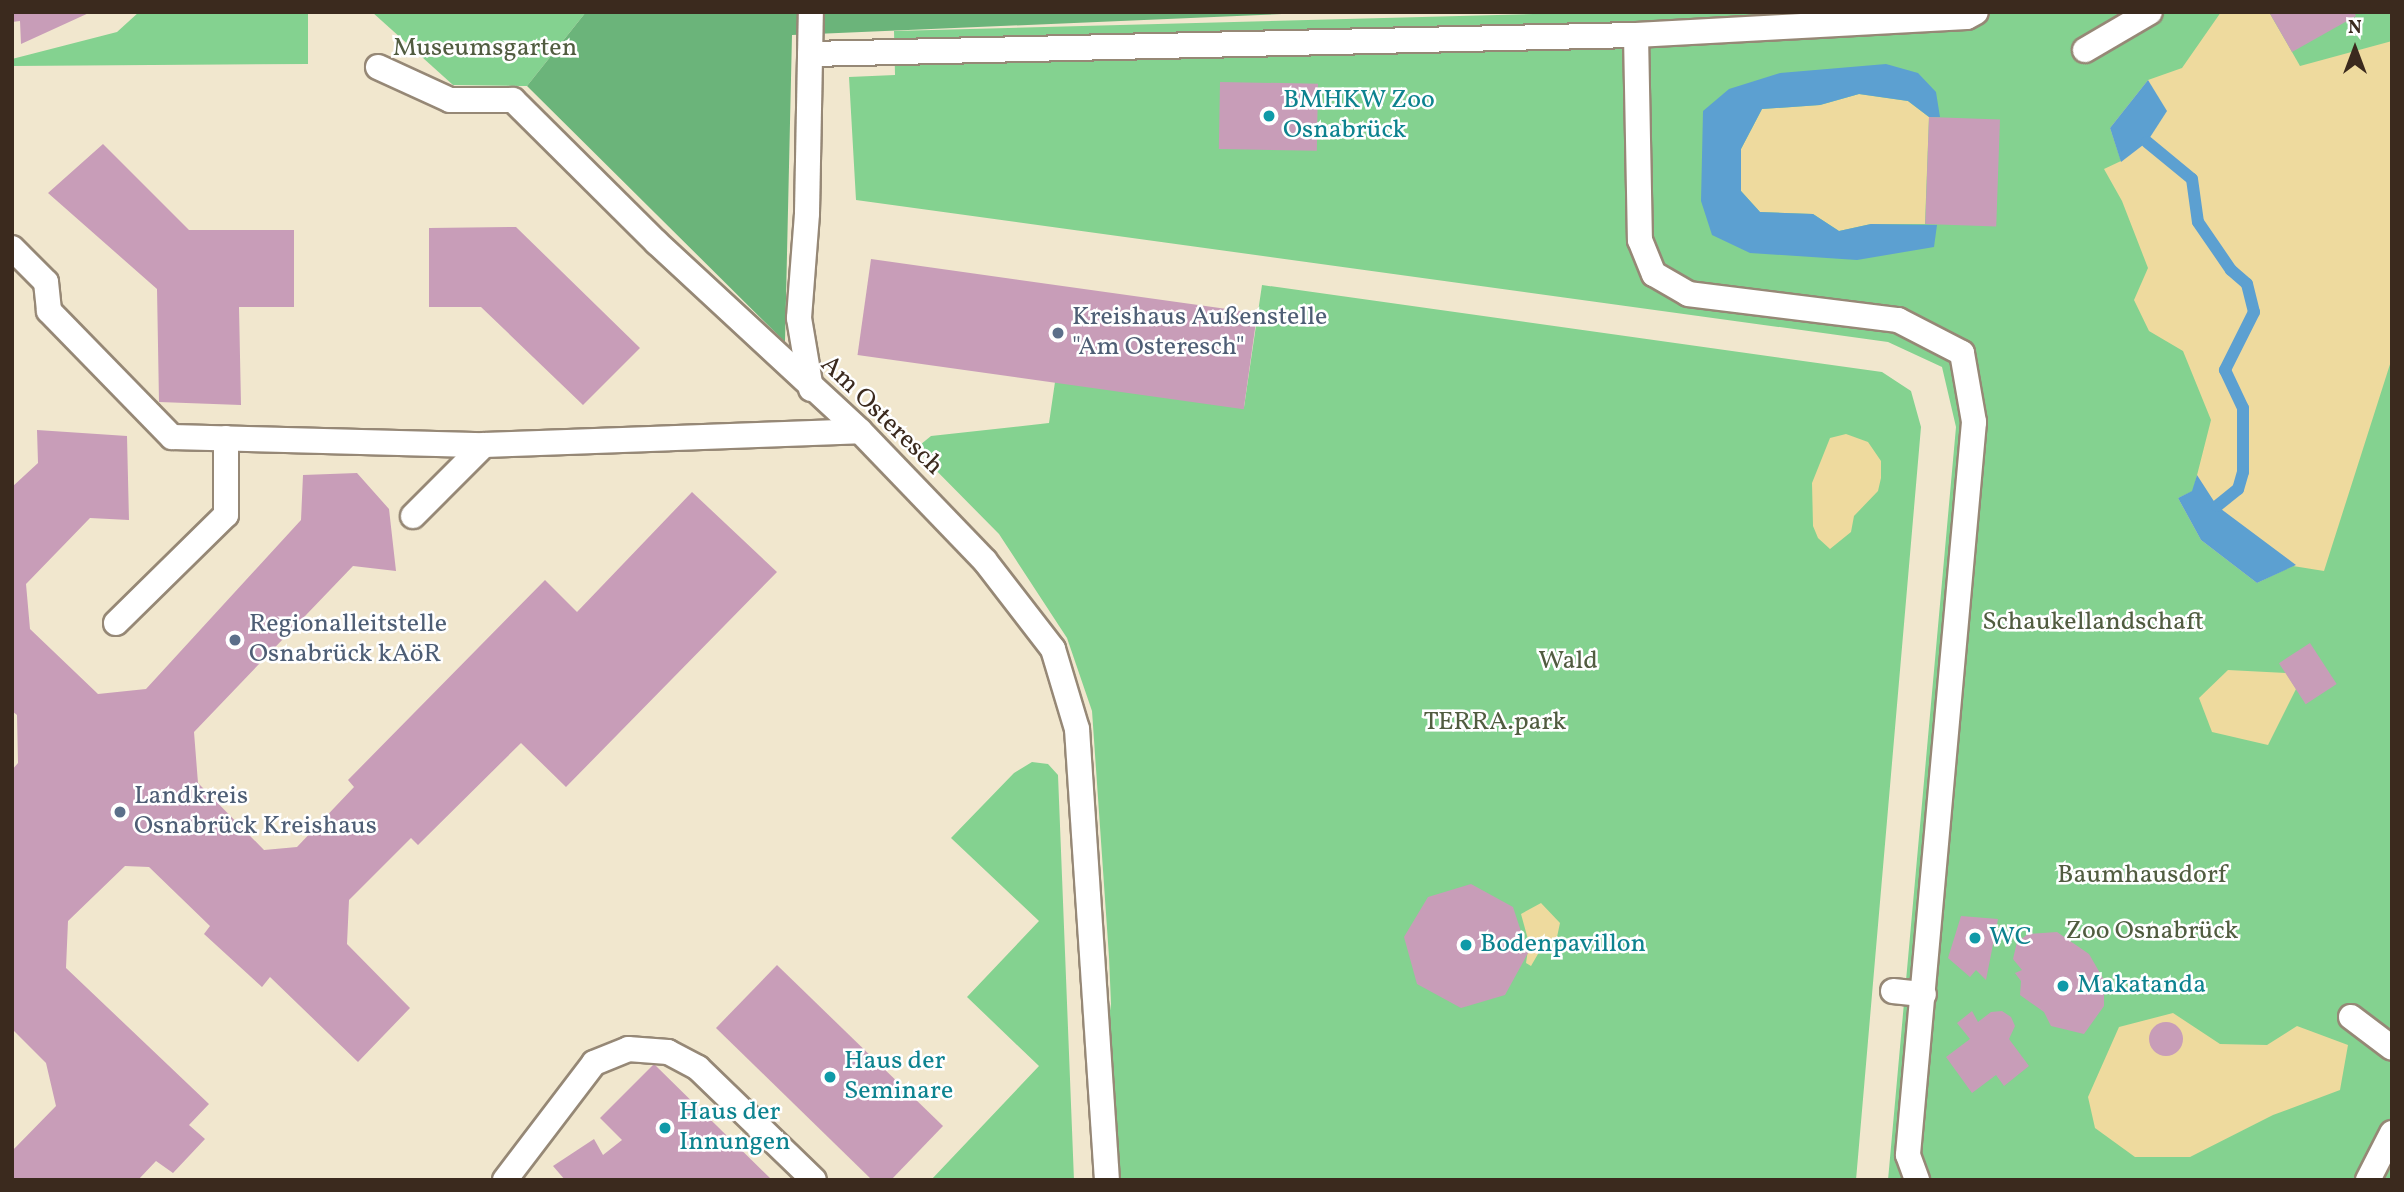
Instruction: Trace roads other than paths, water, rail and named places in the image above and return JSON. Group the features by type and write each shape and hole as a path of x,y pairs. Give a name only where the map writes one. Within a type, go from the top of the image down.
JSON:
{"lane":[{"path":"811,12 799,318 811,389"},
{"path":"810,54 1636,35 1967,17 1976,12"},
{"path":"2085,50 2150,12"},
{"path":"1636,35 1640,240 1654,274 1688,294 1898,320 1962,353 1974,422 1908,1155 1917,1180"},
{"name":"Am Osteresch","path":"377,67 450,100 513,100 811,389 860,431 985,561 1053,649 1077,729 1107,1180"},
{"path":"12,248 46,282 49,311 172,437 484,445 860,431"},
{"path":"116,623 226,515 226,438"},
{"path":"413,516 484,445"},
{"path":"1893,991 1924,994"},
{"path":"2351,1017 2392,1048"},
{"path":"505,1180 594,1063 628,1049 668,1052 698,1068 814,1180"},
{"path":"2368,1180 2392,1133"}],"water":[{"path":"1886,64 1918,73 1936,92 1940,117 1929,117 1908,101 1859,94 1820,105 1762,109 1741,149 1741,191 1760,212 1813,214 1839,231 1871,224 1937,225 1934,247 1857,260 1750,253 1712,235 1701,201 1703,111 1729,89 1780,73"},
{"path":"2148,80 2167,111 2147,142 2121,162 2110,128"},
{"path":"2197,475 2217,506 2296,565 2257,583 2201,540 2178,498 2192,491"}],"waterway":[{"path":"2147,142 2192,179 2198,222 2231,270 2247,284 2254,312 2225,370 2243,408 2243,472 2238,489 2217,506"}],"place":[{"name":"BMHKW Zoo Osnabrück","path":"1269,116"},
{"name":"Kreishaus Außenstelle \"Am Osteresch\"","path":"1058,333"},
{"name":"Regionalleitstelle Osnabrück kAöR","path":"235,640"},
{"name":"Landkreis Osnabrück Kreishaus","path":"120,812"},
{"name":"WC","path":"1975,938"},
{"name":"Bodenpavillon","path":"1466,945"},
{"name":"Makatanda","path":"2063,986"},
{"name":"Haus der Seminare","path":"830,1077"},
{"name":"Haus der Innungen","path":"665,1128"}],"park label":[{"name":"Museumsgarten","path":"485,49"},
{"name":"Schaukellandschaft","path":"2093,623"},
{"name":"Wald","path":"1568,662"},
{"name":"TERRA.park","path":"1495,723"},
{"name":"Baumhausdorf","path":"2142,876"},
{"name":"Zoo Osnabrück","path":"2152,932"}]}
